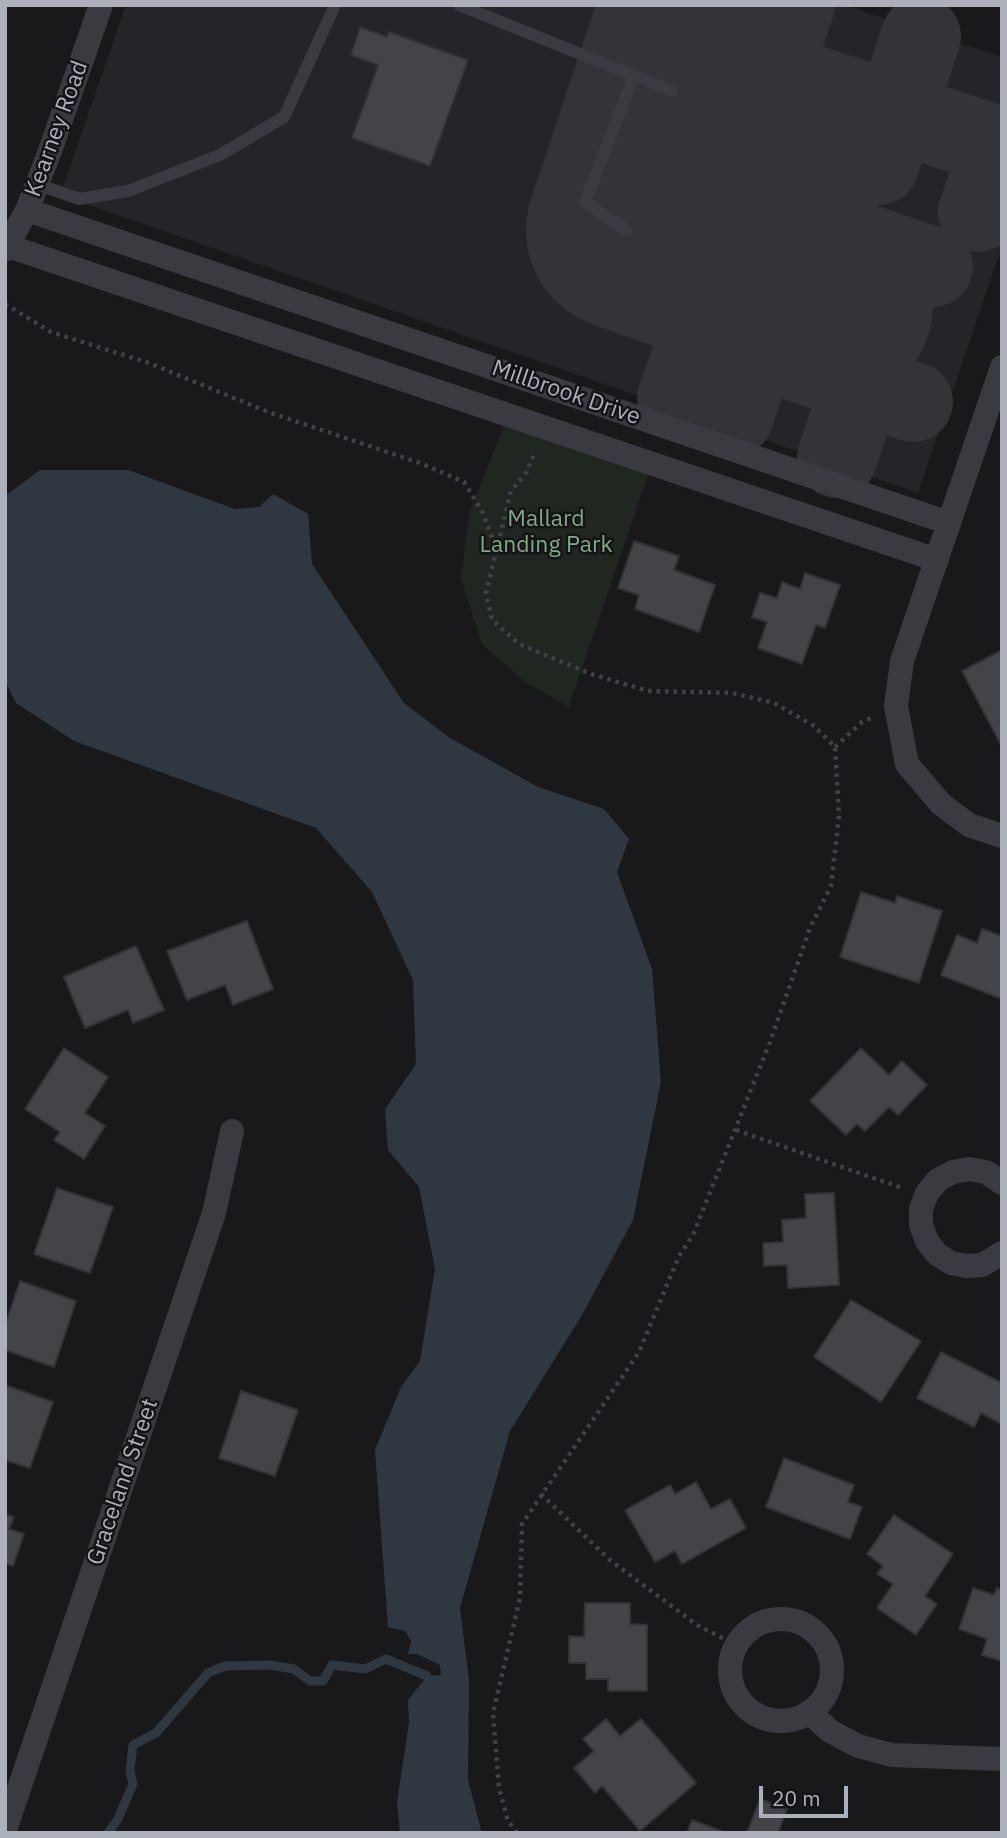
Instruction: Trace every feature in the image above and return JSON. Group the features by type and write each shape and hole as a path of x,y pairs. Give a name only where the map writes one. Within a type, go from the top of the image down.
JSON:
{"street":[{"name":"Kearney Road","path":"7,248 27,210 101,5"},
{"name":"Millbrook Drive","path":"27,210 950,523"},
{"name":"Millbrook Drive","path":"7,248 937,559"},
{"path":"1002,367 902,661 896,706 907,764 941,804 969,825 1002,836"},
{"name":"Graceland Street","path":"5,1830 214,1213 232,1131"},
{"path":"1000,1259 966,1266 951,1263 937,1254 927,1241 921,1225 925,1198 938,1180 953,1172 969,1169 986,1172 1002,1182"},
{"path":"779,1619 796,1621 811,1629 822,1640 830,1655 832,1671 821,1701 809,1712 794,1719 779,1721 762,1718 747,1709 736,1695 730,1679 730,1661 736,1645 747,1631 762,1622 779,1619"},
{"path":"809,1712 830,1731 858,1746 892,1755 1002,1759"}],"lane":[{"path":"37,184 79,199 128,191 220,155 284,117 334,5"},
{"path":"458,5 673,91"},
{"path":"626,230 585,202 634,76"}],"path":[{"path":"5,304 51,332 149,363 268,412 420,463 464,482 483,513 498,552"},
{"path":"517,1833 508,1821 499,1788 493,1713 520,1598 522,1524 639,1352 679,1256 693,1235 736,1130 810,929 831,886 839,816 835,747 814,726 774,704 733,693 648,691 591,674 519,644 492,620 486,593 511,491 526,473 536,450 541,426"},
{"path":"835,747 862,722 896,706"},
{"path":"736,1130 871,1175 925,1198"},
{"path":"541,1494 611,1561 697,1625 736,1645"}],"shaded area":[{"path":"126,5 844,5 1002,57 1002,246 918,493 60,195"},
{"path":"40,470 128,470 235,509 259,507 273,494 308,514 312,564 404,703 450,738 538,787 604,809 629,839 617,872 652,969 661,1082 633,1220 582,1315 510,1431 460,1608 469,1680 468,1780 482,1833 400,1833 397,1803 409,1722 408,1700 427,1676 441,1675 440,1665 417,1654 408,1654 411,1641 405,1631 388,1627 375,1450 401,1387 420,1361 435,1269 419,1187 388,1150 385,1109 416,1064 413,980 372,892 316,828 74,741 16,703 5,681 5,496"}],"green space":[{"name":"Mallard Landing Park","path":"508,414 652,463 569,707 525,682 482,644 461,579 469,514"}],"building":[{"path":"360,27 387,37 389,32 468,60 430,166 352,138 378,65 351,55"},
{"path":"634,541 679,556 674,570 715,585 699,632 635,609 639,595 618,588"},
{"path":"805,573 840,585 825,628 816,625 802,664 758,648 767,622 752,617 760,593 777,598 782,582 800,589"},
{"path":"1002,650 1002,747 962,671"},
{"path":"861,892 895,903 897,896 942,911 919,983 840,957"},
{"path":"247,921 273,989 233,1005 225,985 187,1000 167,951"},
{"path":"982,929 1002,936 1002,999 941,975 957,935 977,943"},
{"path":"136,946 164,1010 133,1023 128,1010 85,1028 64,977"},
{"path":"64,1048 108,1077 85,1113 105,1126 84,1159 54,1140 60,1132 25,1109"},
{"path":"861,1048 889,1075 902,1061 927,1085 898,1115 889,1107 865,1131 857,1124 846,1135 810,1101"},
{"path":"57,1188 113,1207 90,1273 34,1254"},
{"path":"834,1193 839,1285 788,1288 787,1265 764,1266 763,1243 783,1242 782,1220 806,1218 805,1194"},
{"path":"20,1281 76,1301 54,1367 5,1350 5,1326"},
{"path":"851,1300 921,1341 881,1402 814,1357"},
{"path":"941,1352 1002,1383 1002,1424 981,1413 974,1427 917,1398"},
{"path":"5,1385 53,1402 30,1468 5,1460"},
{"path":"241,1391 298,1410 275,1476 219,1458"},
{"path":"784,1458 854,1485 848,1502 862,1507 850,1539 766,1507"},
{"path":"696,1482 711,1509 730,1499 746,1528 682,1564 675,1551 655,1562 625,1510 670,1485 675,1494"},
{"path":"5,1514 14,1517 9,1529 24,1534 13,1566 5,1563"},
{"path":"894,1515 953,1554 925,1596 937,1604 916,1635 877,1608 893,1584 877,1574 883,1566 867,1554"},
{"path":"973,1588 994,1595 997,1588 1002,1590 1002,1661 982,1655 987,1639 959,1629"},
{"path":"585,1603 630,1603 630,1624 647,1625 647,1691 608,1691 608,1679 586,1679 586,1663 569,1663 569,1636 584,1637"},
{"path":"606,1719 620,1736 641,1719 696,1783 640,1831 602,1786 595,1793 574,1768 594,1751 583,1739"},
{"path":"760,1799 787,1809 778,1833 747,1833"},
{"path":"692,1820 727,1833 687,1833"}],"waterway":[{"path":"108,1833 118,1819 133,1784 130,1771 133,1745 156,1733 208,1673 225,1666 270,1665 294,1669 310,1681 323,1681 332,1665 365,1669 386,1659 427,1676"}],"taxiway":[{"path":"772,72 795,5"},
{"path":"879,165 921,36"},
{"path":"913,402 702,328 694,306 772,72 1001,147 978,212"},
{"path":"752,133 848,167 807,297"},
{"path":"775,214 933,267"},
{"path":"837,458 885,315"},
{"path":"677,398 702,328"},
{"path":"734,416 756,346"}],"runway":[{"path":"701,5 626,230 833,305"}]}
